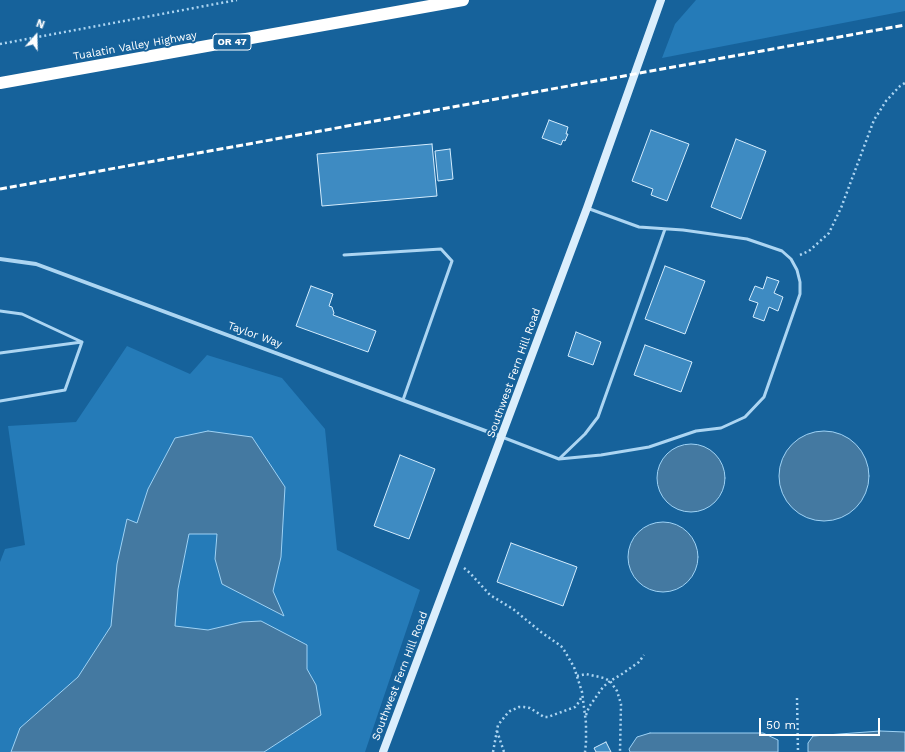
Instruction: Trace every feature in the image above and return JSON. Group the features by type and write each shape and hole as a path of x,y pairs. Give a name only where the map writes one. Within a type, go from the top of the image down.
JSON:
{"highway":[{"name":"Tualatin Valley Highway","path":"0,83 463,0"}],"street":[{"name":"Southwest Fern Hill Road","path":"383,752 588,208 661,0"},
{"name":"Taylor Way","path":"0,259 36,264 502,437"}],"lane":[{"path":"502,437 558,459 601,455 649,447 696,431 721,428 746,417 764,396 800,294 800,282 797,270 791,259 782,251 747,239 639,227 588,208"},
{"path":"558,459 585,434 598,417 665,229"},
{"path":"344,255 441,249 452,261 403,400"},
{"path":"0,311 22,314 82,342"},
{"path":"0,353 82,342"},
{"path":"0,401 65,390 82,342"}],"path":[{"path":"0,44 237,0"},
{"path":"791,259 809,251 829,233 841,208 874,120 886,101 900,86 905,83"},
{"path":"455,563 470,573 490,595 513,609 561,646 574,667 582,696 586,716 586,743 584,752"},
{"path":"586,716 603,687 640,662 644,655"},
{"path":"577,676 586,674 597,676 610,681 617,690 621,704 620,752"},
{"path":"493,752 496,731 501,721 510,711 524,707 530,708 548,718 575,707 582,696"},
{"path":"797,698 798,752"},
{"path":"496,731 504,752"}],"shaded area":[{"path":"696,0 905,0 905,11 662,58 675,24"},
{"path":"127,346 190,374 207,355 282,378 325,429 337,550 420,590 365,752 0,752 0,562 5,549 25,545 8,426 76,422"},
{"path":"208,431 252,437 285,487 281,557 273,591 284,616 222,584 215,559 217,534 189,534 178,589 175,626 208,630 242,622 261,621 307,645 307,669 316,685 321,715 264,752 11,752 20,728 78,677 111,626 117,564 127,519 137,523 148,489 175,438"},
{"path":"824,431 841,434 856,444 866,459 869,476 866,493 856,508 841,518 824,521 807,518 792,508 782,493 779,476 782,459 792,444 807,434"},
{"path":"684,444 698,444 710,449 720,459 725,471 725,485 720,497 710,507 698,512 684,512 672,507 662,497 657,485 657,471 662,459 672,449"},
{"path":"656,522 670,522 683,528 692,537 698,550 696,570 688,582 670,592 656,592 643,586 634,577 628,564 628,550 634,537 643,528"},
{"path":"880,731 905,732 905,752 808,752 808,743 813,736"},
{"path":"650,733 763,733 778,740 778,752 630,752 629,749 637,737"}],"building":[{"path":"549,120 568,127 566,134 568,134 565,141 563,140 561,145 542,138"},
{"path":"651,130 689,144 667,201 651,195 653,189 632,181"},
{"path":"736,139 766,151 741,219 711,207"},
{"path":"432,144 437,196 322,206 317,154"},
{"path":"450,149 453,179 438,181 435,151"},
{"path":"665,266 705,281 685,334 645,319"},
{"path":"767,277 779,281 774,293 783,297 778,311 769,307 764,321 753,317 758,303 749,300 755,286 763,289"},
{"path":"311,286 333,294 329,306 332,307 334,313 333,315 376,331 368,352 296,326"},
{"path":"576,332 601,342 593,365 568,356"},
{"path":"645,345 692,362 681,392 634,375"},
{"path":"400,455 435,469 409,539 374,526"},
{"path":"511,543 577,567 563,606 497,582"},
{"path":"606,742 611,752 596,752 594,748"}],"railway":[{"path":"0,189 905,25"}]}
